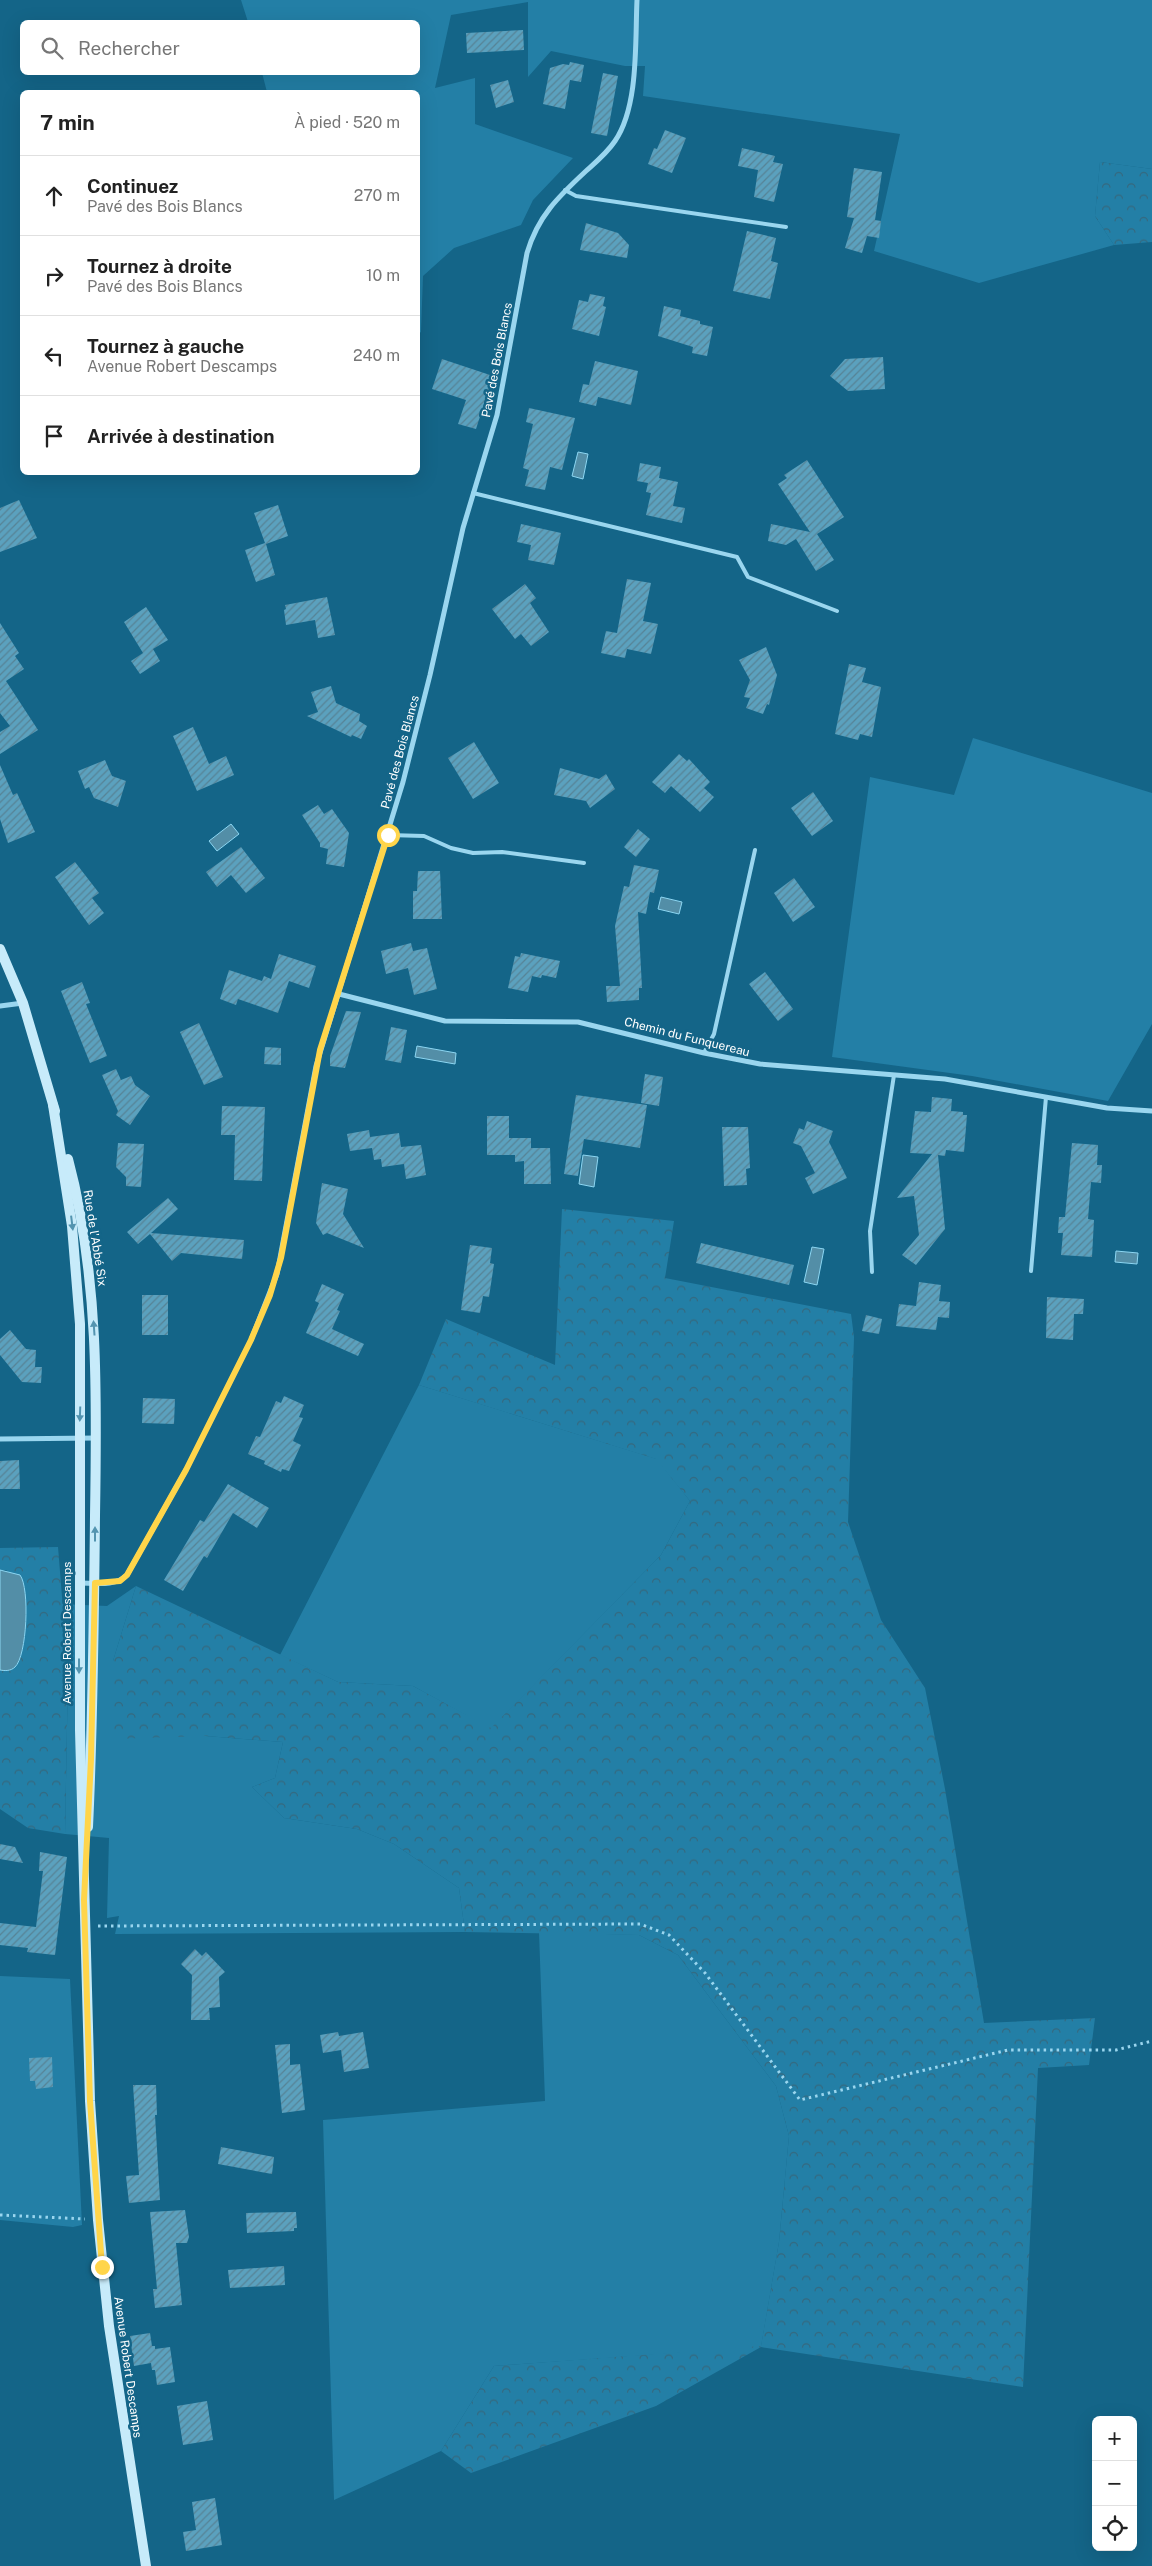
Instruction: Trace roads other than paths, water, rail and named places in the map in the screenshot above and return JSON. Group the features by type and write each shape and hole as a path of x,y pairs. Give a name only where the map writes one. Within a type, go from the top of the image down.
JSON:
{"main road":[{"name":"Rue de l'Abbé Six","path":"0,948 23,1003 74,1180 90,1276 96,1377"},
{"name":"Rue de l'Abbé Six","path":"53,1106 72,1226 79,1303 81,1365"},
{"name":"Avenue Robert Descamps","path":"81,1365 79,1583 89,2082 98,2220 116,2375 146,2566"},
{"name":"Avenue Robert Descamps","path":"84,1900 91,1759 95,1583 96,1377"}],"street":[{"name":"Pavé des Bois Blancs","path":"79,1583 120,1581 127,1575 186,1470 260,1319 281,1258 312,1080 388,835 424,702 459,545 497,415 531,242 539,221 565,190 608,150 615,141 625,120 633,72 637,0"},
{"name":"Chemin du Funquereau","path":"339,994 445,1021 480,1023 562,1020 586,1023 704,1053 797,1069 966,1082 1107,1108 1152,1111"},
{"path":"0,1006 23,1003"},
{"path":"0,1439 96,1438"}],"lane":[{"path":"565,190 576,196 786,227"},
{"path":"473,493 737,557 748,577 837,611"},
{"path":"388,835 424,836 451,848 473,853 502,852 584,864"},
{"path":"704,1053 714,1034 755,850"},
{"path":"872,1272 870,1231 894,1075"},
{"path":"1031,1271 1046,1097"}]}
